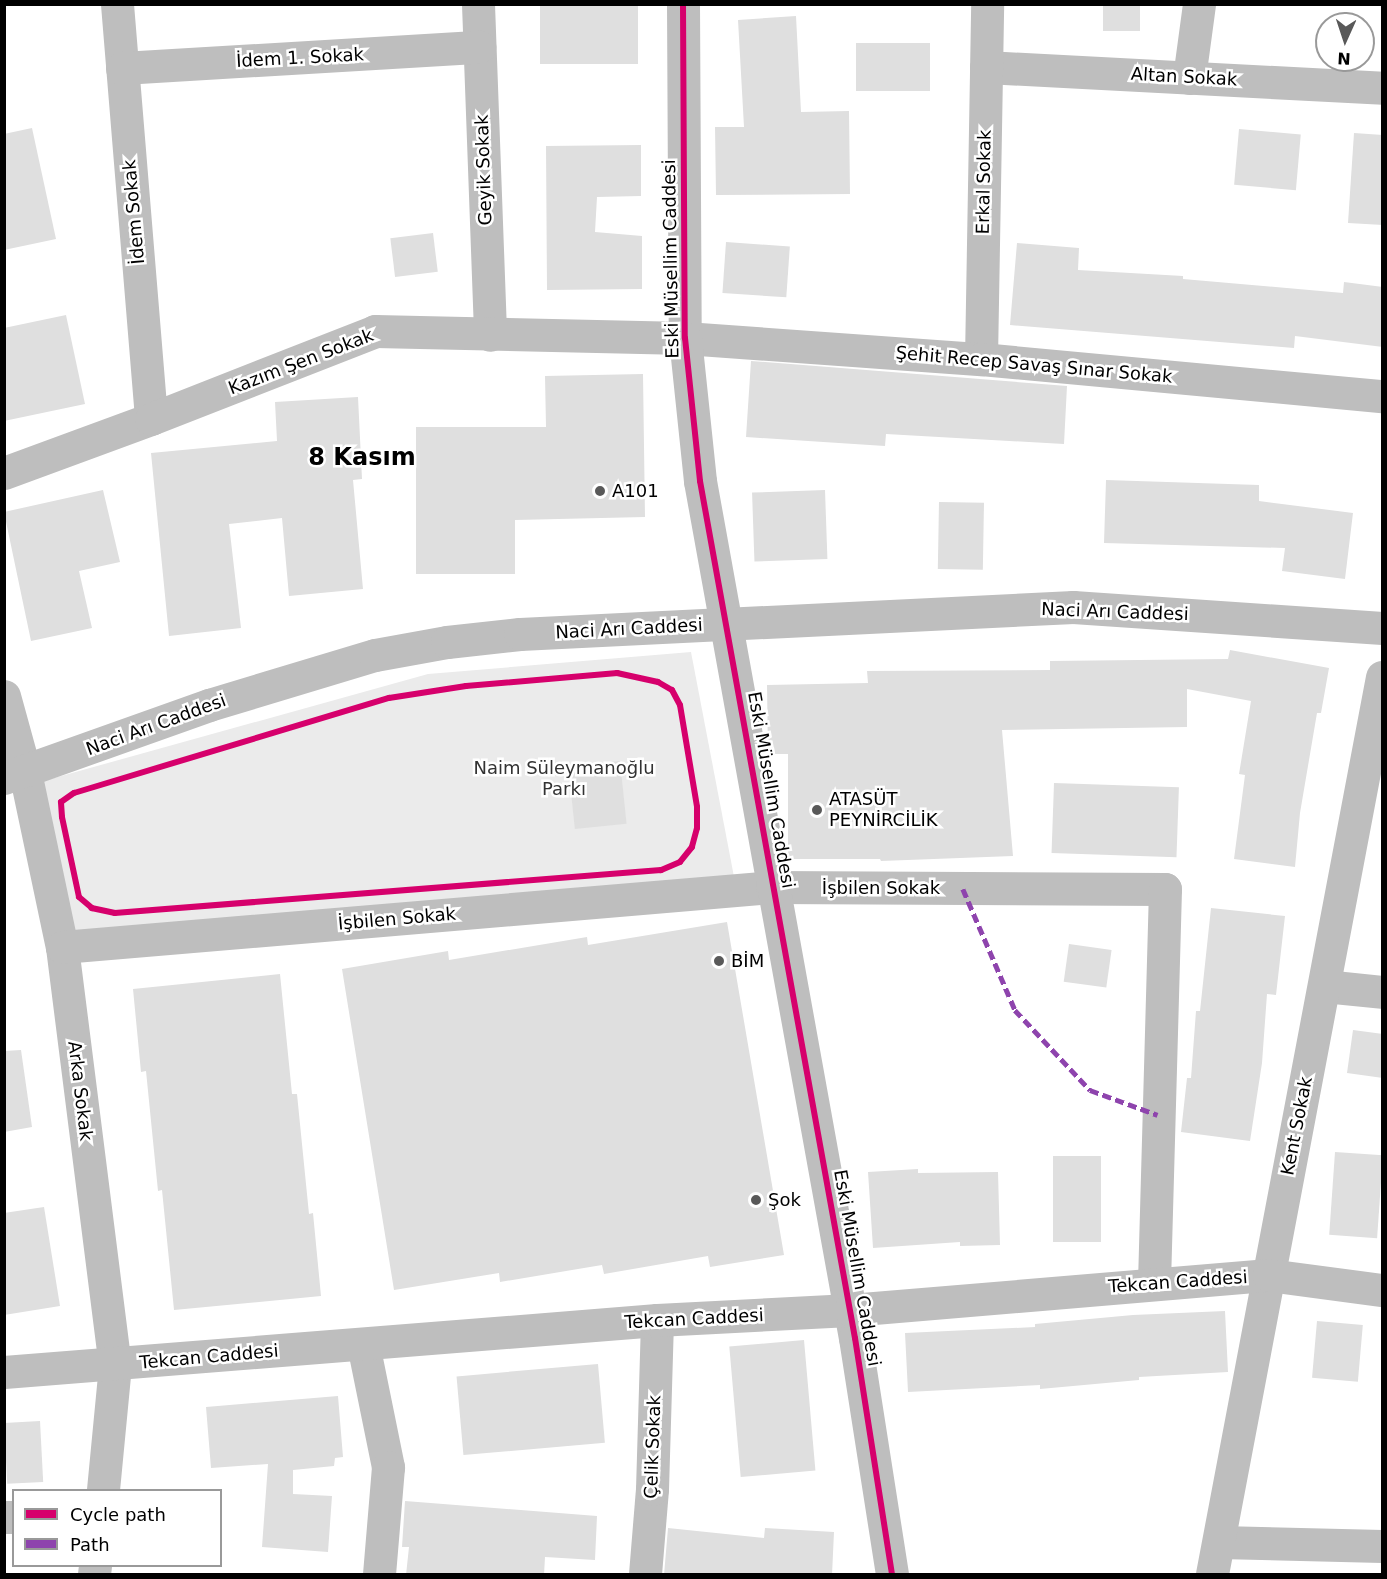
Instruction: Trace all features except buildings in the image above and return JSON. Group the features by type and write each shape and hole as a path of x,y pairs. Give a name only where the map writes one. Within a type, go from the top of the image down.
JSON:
{"street":[{"name":"İdem Sokak","path":"117,4 151,419"},
{"name":"Geyik Sokak","path":"478,4 490,335"},
{"name":"Eski Müsellim Caddesi","path":"683,4 685,338 700,481 850,1310 892,1575"},
{"name":"Erkal Sokak","path":"981,359 987,4"},
{"path":"1189,78 1199,4"},
{"name":"İdem 1. Sokak","path":"122,68 479,47"},
{"name":"Altan Sokak","path":"986,67 1383,87"},
{"name":"Kazım Şen Sokak","path":"4,473 151,419 375,331 685,338"},
{"name":"Şehit Recep Savaş Sınar Sokak","path":"685,338 981,359 1383,396"},
{"name":"Naci Arı Caddesi","path":"15,775 209,705 375,655 447,642 520,634 1073,607 1383,628"},
{"name":"Kent Sokak","path":"1212,1575 1383,677"},
{"name":"Arka Sokak","path":"4,696 15,775 62,947 115,1365 103,1489"},
{"name":"İşbilen Sokak","path":"62,947 772,887 1165,890 1154,1283"},
{"path":"1324,986 1383,992"},
{"name":"Tekcan Caddesi","path":"4,1372 115,1365 657,1320 850,1310 1269,1275 1383,1290"},
{"name":"Çelik Sokak","path":"645,1575 652,1488 657,1320"},
{"path":"363,1344 388,1467 379,1575"},
{"path":"1219,1542 1383,1546"}],"green space":[{"name":"Naim Süleymanoğlu Parkı","path":"691,652 735,882 73,937 36,783 428,674"}],"marked path":[{"path":"963,889 1015,1010 1090,1090 1158,1115"}],"cycle path":[{"path":"683,4 685,338 700,481 855,1338 892,1574"},
{"path":"617,673 658,682 672,690 680,705 697,807 697,828 692,847 680,862 661,870 115,913 92,908 79,897 62,817 61,802 74,793 389,698 466,686 617,673"}],"place":[{"name":"A101","path":"600,491"},
{"name":"ATASÜT PEYNİRCİLİK","path":"817,810"},
{"name":"BİM","path":"719,961"},
{"name":"Şok","path":"756,1200"}],"district":[{"name":"8 Kasım","path":"362,458"}]}
